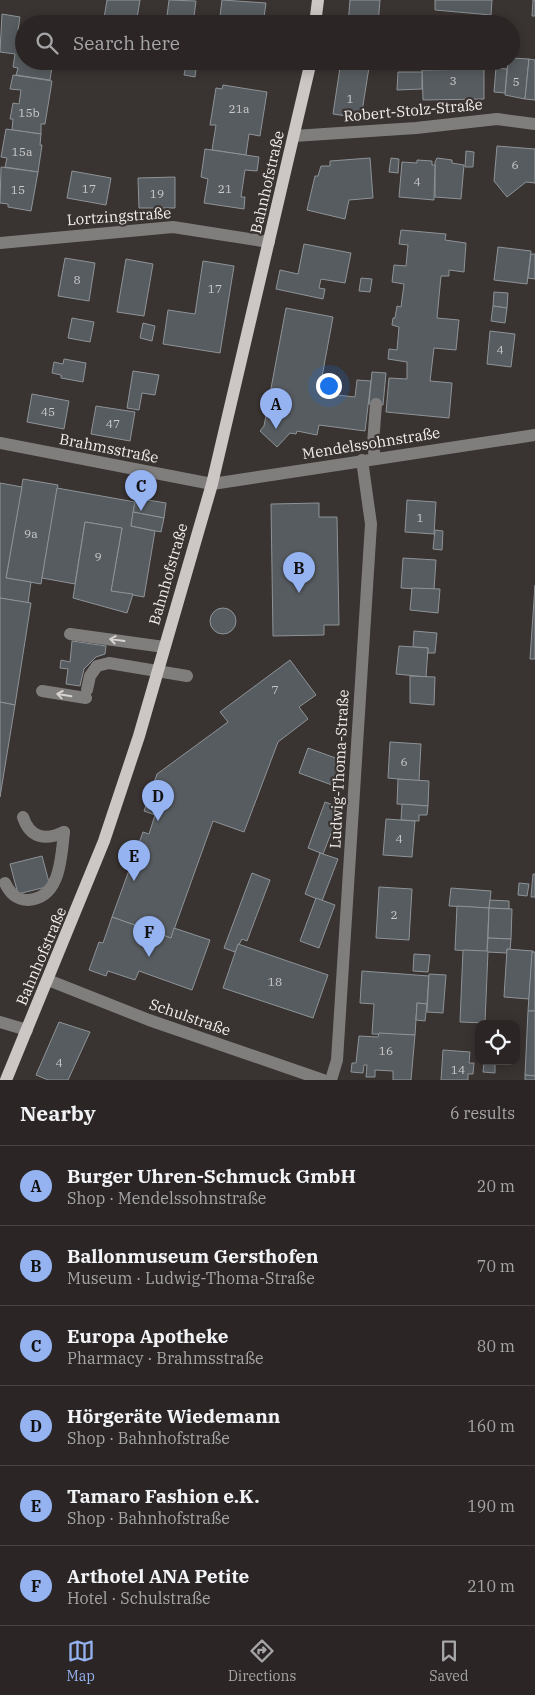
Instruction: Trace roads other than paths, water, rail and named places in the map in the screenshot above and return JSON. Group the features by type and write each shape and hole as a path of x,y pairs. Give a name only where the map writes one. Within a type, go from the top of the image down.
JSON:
{"main road":[{"path":"317,15 318,0"},
{"name":"Bahnhofstraße","path":"6,1080 104,841 124,785 212,484 309,70"}],"street":[{"name":"Robert-Stolz-Straße","path":"294,136 416,128 497,119 535,124"},
{"name":"Lortzingstraße","path":"0,243 172,227 270,242"},
{"name":"Ludwig-Thoma-Straße","path":"331,1080 338,1060 371,524 369,459 373,444 376,404"},
{"name":"Mendelssohnstraße","path":"212,484 535,435"},
{"name":"Brahmsstraße","path":"0,444 212,484"},
{"path":"70,634 164,647"},
{"path":"42,691 86,694 90,676 97,666 108,663 186,676"},
{"path":"5,883 10,892 22,900 41,898 49,892 55,880 61,859 64,832 51,838 38,835 26,827 22,817"},
{"path":"51,838 59,850 61,859"},
{"name":"Schulstraße","path":"48,980 148,1020 323,1080"},
{"path":"0,1022 27,1030"}],"place":[{"name":"Burger Uhren-Schmuck GmbH","path":"276,429"},
{"name":"Europa Apotheke","path":"141,511"},
{"name":"Ballonmuseum Gersthofen","path":"299,593"},
{"name":"Hörgeräte Wiedemann","path":"158,821"},
{"name":"Tamaro Fashion e.K.","path":"134,881"},
{"name":"Arthotel ANA Petite","path":"149,957"}]}
